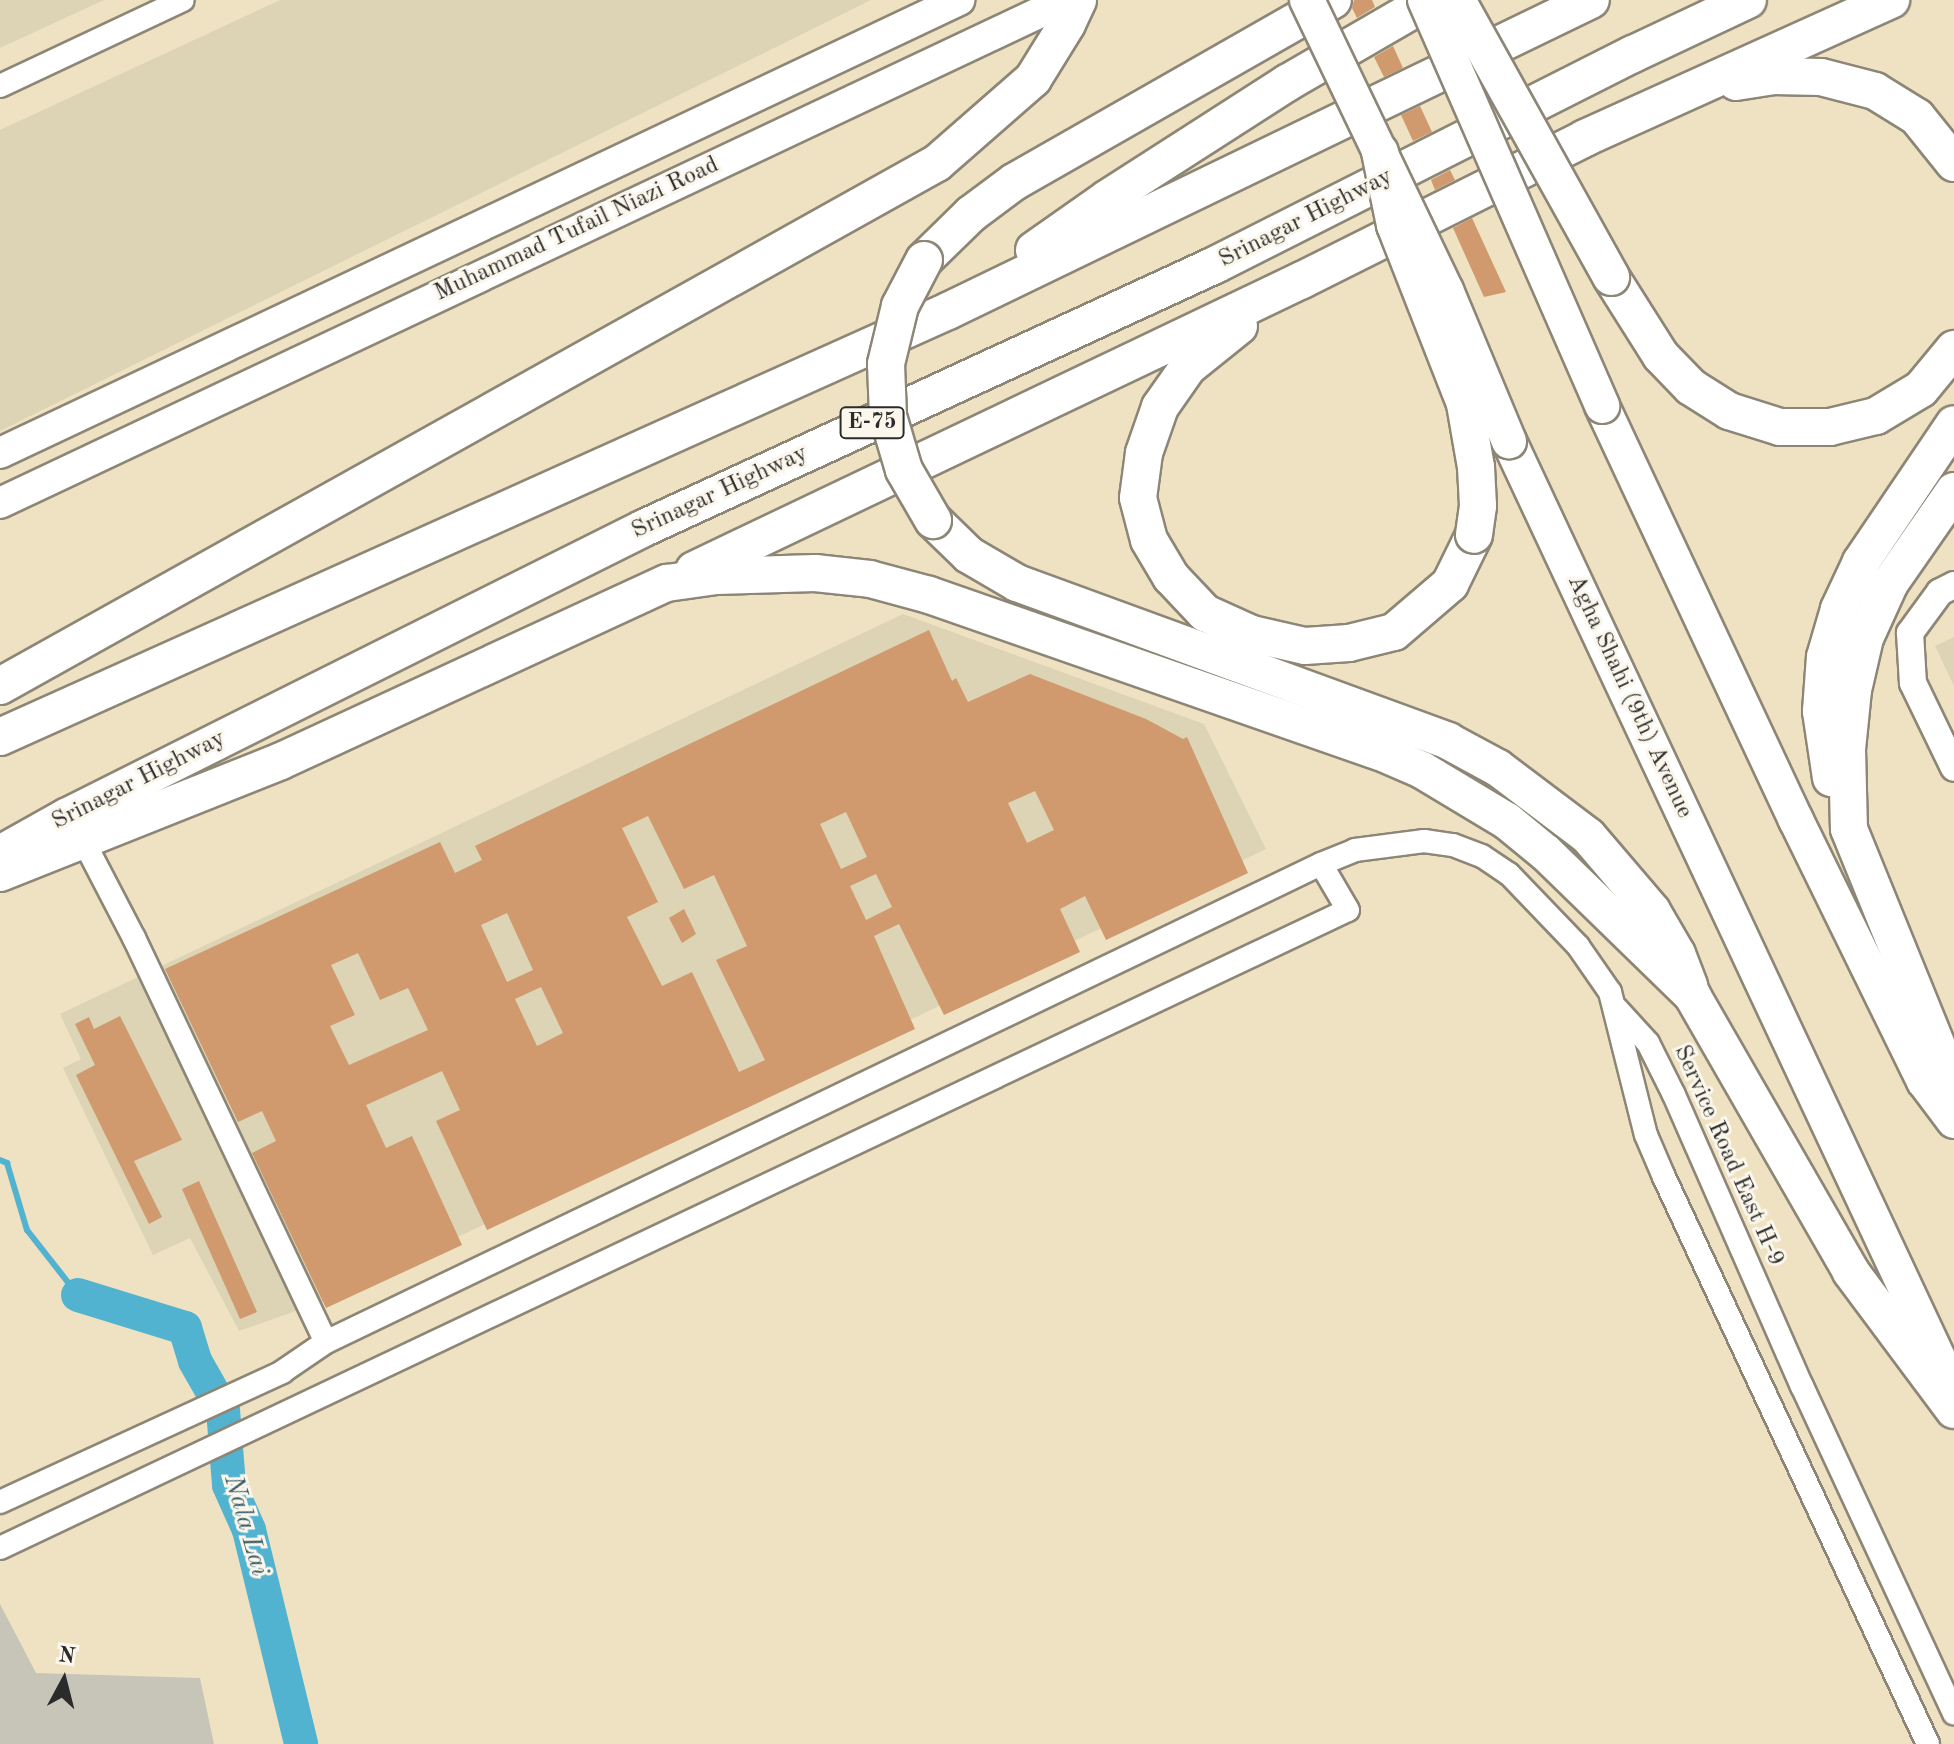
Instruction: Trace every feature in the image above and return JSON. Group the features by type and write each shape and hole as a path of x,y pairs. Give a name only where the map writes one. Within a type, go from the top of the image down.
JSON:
{"highway":[{"path":"0,686 937,163 1033,79 1078,0"},
{"path":"1333,0 1014,182 971,214 924,260 900,306 886,364 888,416 904,470 933,520 969,555 1017,583 1448,741 1498,768 1588,836 1652,911 1677,954 1692,995 1851,1272 1954,1410"},
{"path":"948,311 1108,198 1287,83 1428,0"},
{"path":"1457,0 1611,277 1661,356 1691,387 1729,411 1780,427 1830,427 1876,416 1921,389 1954,349"},
{"path":"0,737 948,311 1591,0"},
{"name":"Srinagar Highway","path":"0,854 66,817 644,528 1215,265 1633,54 1748,0"},
{"path":"0,873 281,761 667,583 1302,280 1585,138 1891,0"},
{"path":"1677,97 1723,84 1773,76 1821,77 1875,91 1917,117 1954,163"},
{"path":"1302,280 1188,367 1160,407 1144,453 1138,498 1149,540 1171,577 1205,613 1252,634 1305,646 1349,643 1394,632 1450,584 1474,535 1478,506 1476,467 1465,404 1395,225 1380,152"},
{"path":"1954,424 1861,562 1839,609 1825,657 1821,711 1828,767 1849,829 1954,1087"},
{"path":"1849,829 1847,749 1853,690 1865,638 1890,583 1954,491"},
{"path":"667,583 766,573 815,573 870,579 929,595 1378,751 1435,777 1507,821 1546,853 1692,995"}],"main road":[{"path":"0,453 959,0"},
{"name":"Muhammad Tufail Niazi Road","path":"0,503 1066,0"},
{"name":"Agha Shahi (9th) Avenue","path":"1307,0 1446,290 1509,441 1954,1392"},
{"path":"1428,0 1602,406 1796,820 1924,1081 1954,1121"},
{"path":"220,349 240,389"}],"street":[{"path":"0,86 183,0"},
{"path":"1954,585 1940,592 1910,633 1913,683 1954,768"},
{"path":"83,840 134,938 326,1342"},
{"path":"0,1502 282,1372 326,1342 1321,864 1355,850 1424,841 1453,845 1482,856 1509,874 1578,946 1601,977 1616,1008 1638,1107 1664,1177 1928,1744"},
{"path":"0,1548 1348,910 1321,864"},
{"name":"Service Road East H-9","path":"1616,1008 1648,1043 1674,1095 1802,1386 1954,1713"}],"shaded area":[{"path":"0,0 104,0 0,48"},
{"path":"280,0 871,0 0,431 0,130"},
{"path":"903,614 1204,724 1266,849 327,1300 239,1331 190,1238 153,1255 63,1068 81,1059 60,1014"},
{"path":"1954,637 1954,686 1935,646"},
{"path":"0,1604 36,1673 200,1678 214,1744 0,1744"}],"building":[{"path":"1354,0 1372,0 1375,7 1357,18 1352,8"},
{"path":"1393,46 1403,68 1384,77 1374,57"},
{"path":"1420,106 1432,132 1413,141 1401,115"},
{"path":"1450,170 1455,180 1435,190 1431,180"},
{"path":"1472,218 1506,292 1484,297 1453,228"},
{"path":"929,630 952,681 956,678 968,702 1030,674 1146,719 1183,739 1187,737 1248,873 1106,940 1085,896 1060,909 1080,952 944,1015 899,924 874,936 915,1029 487,1230 436,1121 460,1110 442,1071 366,1105 386,1148 412,1136 462,1245 326,1308 252,1153 276,1141 262,1111 238,1122 165,969 440,842 455,873 482,860 475,846","holes":["1035,791 1054,830 1027,843 1008,803","846,812 867,857 841,869 820,824","648,816 684,889 714,875 747,946 716,960 765,1060 739,1072 692,972 662,986 627,917 658,902 622,828","876,874 892,907 866,920 850,886","507,913 533,970 507,982 481,925","358,953 380,1000 408,988 428,1030 349,1065 330,1026 355,1015 331,965","541,987 563,1033 537,1046 515,999"]},
{"path":"684,909 696,934 682,943 669,918"},
{"path":"120,1016 182,1140 134,1161 162,1217 149,1224 76,1075 95,1065 75,1024 89,1017 94,1029"},
{"path":"199,1181 257,1312 240,1319 182,1189"}],"waterway":[{"path":"0,1160 7,1163 27,1230 78,1295"},
{"name":"Nala Lai","path":"78,1295 185,1328 195,1361 223,1410 229,1485 249,1530 301,1744"}]}
